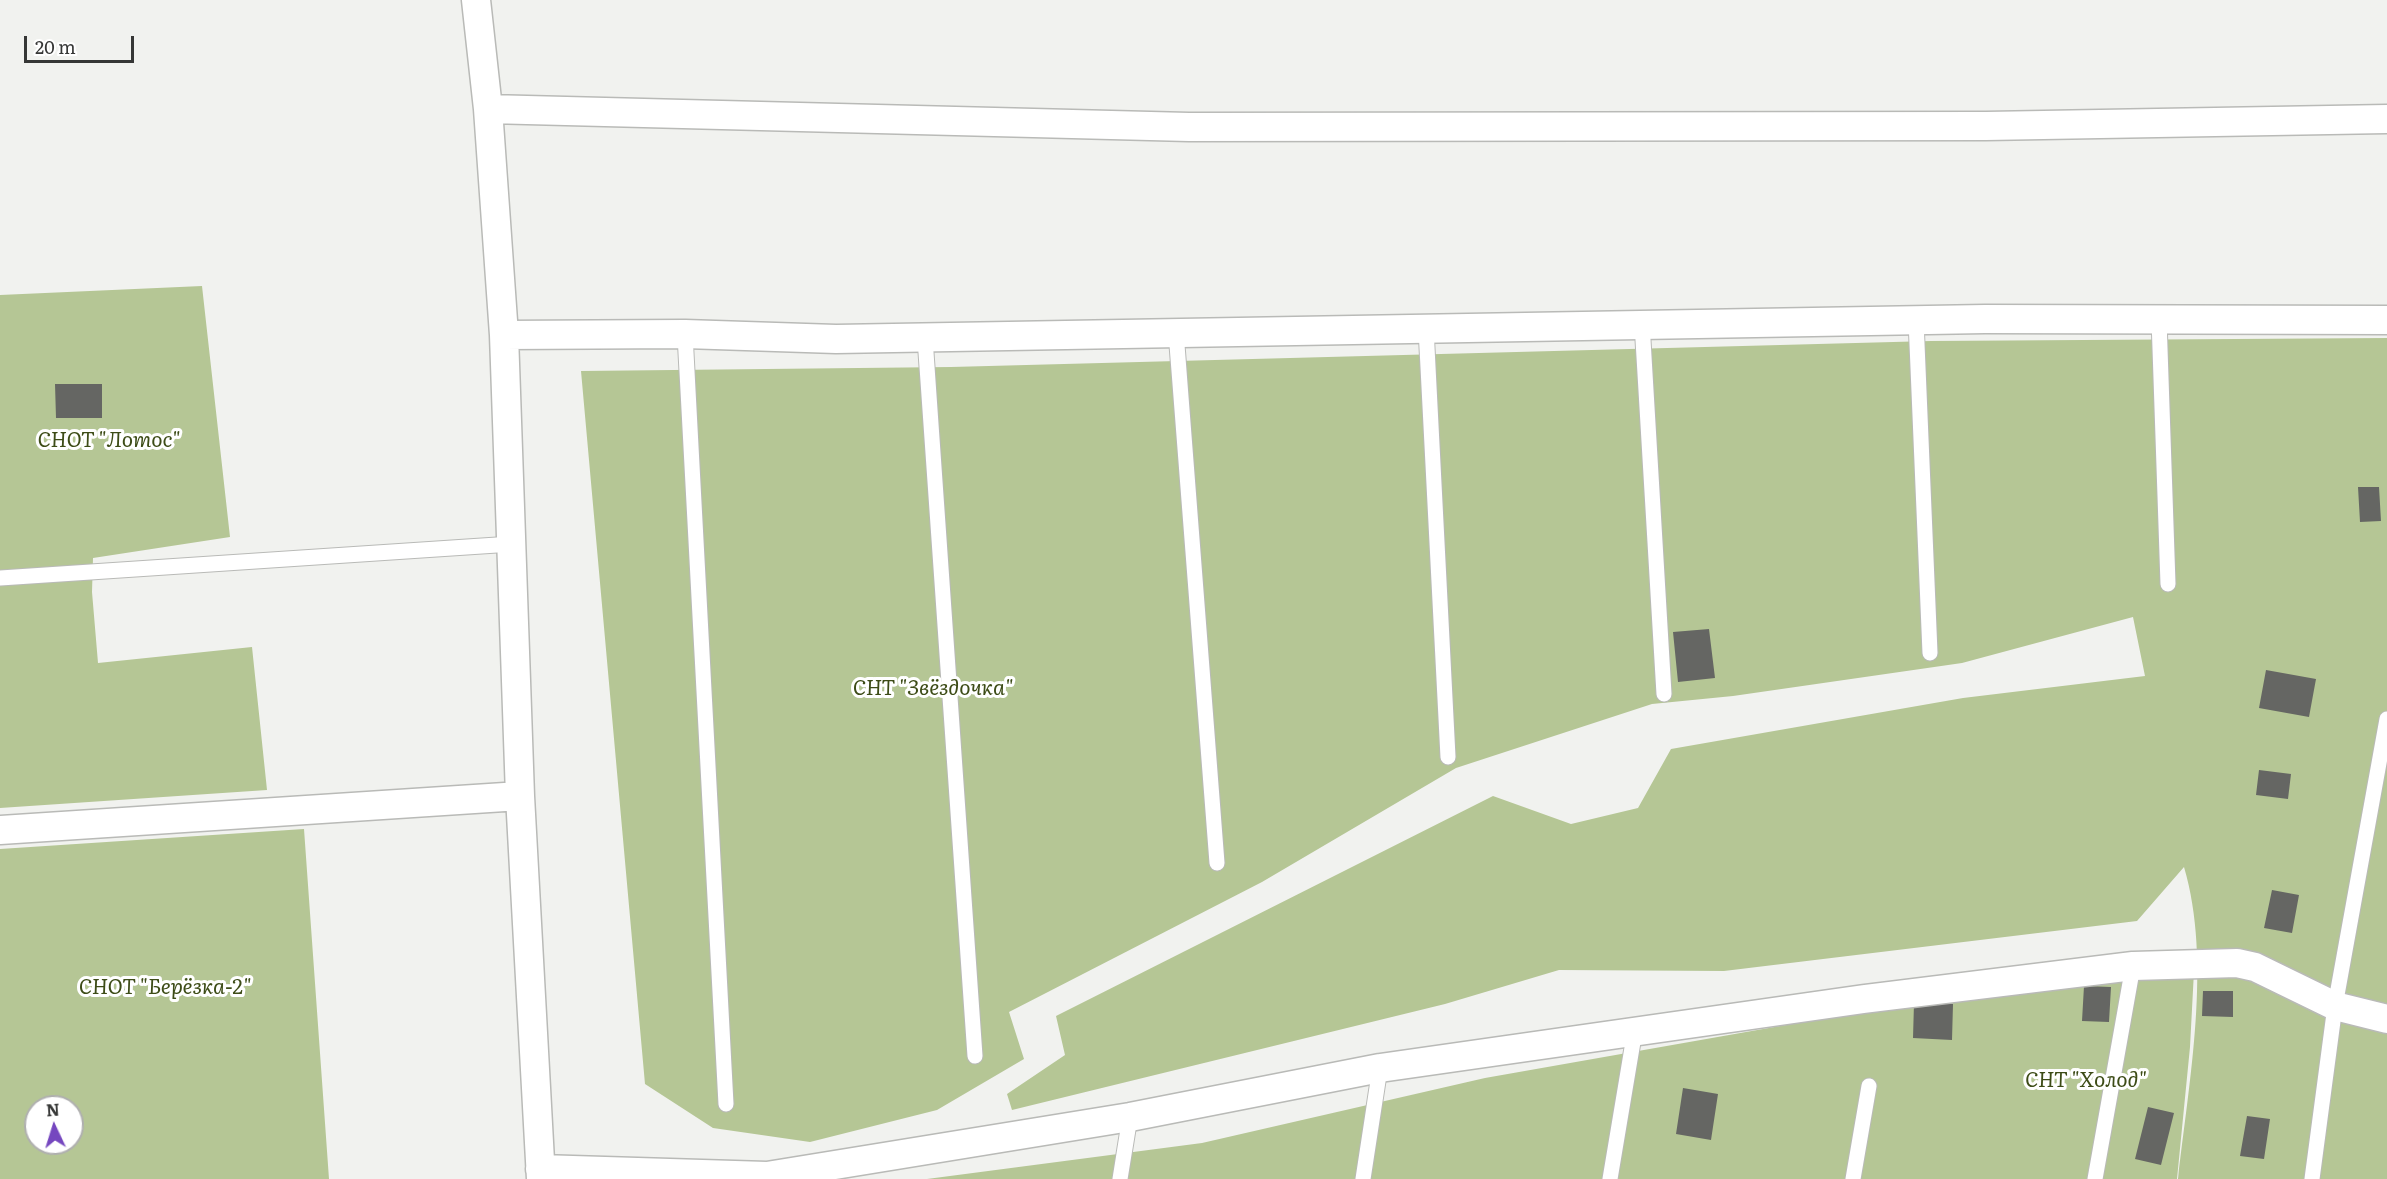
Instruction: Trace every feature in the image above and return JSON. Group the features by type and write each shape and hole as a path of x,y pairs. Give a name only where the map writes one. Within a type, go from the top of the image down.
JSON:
{"street":[{"path":"476,0 488,109 504,335 520,796 540,1174 766,1176 1130,1117 1380,1068 1635,1030 2133,966 2237,963 2255,968 2335,1006 2387,1019"},
{"path":"488,109 1189,127 1986,126 2387,119"},
{"path":"504,335 685,334 836,339 1642,323 2159,319 2387,320"},
{"path":"0,830 520,796"}],"lane":[{"path":"2159,319 2168,584"},
{"path":"1916,320 1930,653"},
{"path":"1642,323 1664,694"},
{"path":"1426,328 1448,758"},
{"path":"1176,332 1217,863"},
{"path":"685,334 726,1104"},
{"path":"925,338 975,1056"},
{"path":"0,578 512,544"},
{"path":"2312,1179 2335,1006 2387,719"},
{"path":"2095,1179 2133,966"},
{"path":"1610,1179 1635,1030"},
{"path":"1363,1179 1380,1068"},
{"path":"1853,1179 1869,1086"},
{"path":"1120,1179 1130,1117"}],"green space":[{"name":"СНОТ \"Лотос\"","path":"202,286 230,537 93,558 92,592 98,663 252,647 267,790 0,808 0,295"},
{"name":"СНТ \"Звёздочка\"","path":"2387,338 2387,1179 2178,1179 2196,1022 2197,982 2192,904 2184,867 2137,921 1724,971 1559,970 1445,1004 1012,1110 1007,1094 1065,1055 1056,1016 1493,796 1571,824 1638,808 1671,749 1963,698 2145,676 2133,617 1962,663 1733,696 1652,704 1456,768 1262,882 1009,1012 1024,1059 937,1110 810,1142 713,1128 645,1084 581,371 951,367 1931,341"},
{"name":"СНОТ \"Берёзка-2\"","path":"304,829 329,1179 0,1179 0,849"},
{"name":"СНТ \"Холод\"","path":"2194,971 2190,1047 2177,1179 927,1179 1202,1143 1485,1078 1973,992"}],"building":[{"path":"55,384 102,384 102,418 56,418"},
{"path":"2358,487 2379,487 2381,521 2360,522"},
{"path":"1709,629 1715,678 1678,682 1673,632"},
{"path":"2266,670 2316,679 2309,717 2259,708"},
{"path":"2259,770 2291,774 2288,799 2256,795"},
{"path":"2272,890 2299,895 2292,933 2264,928"},
{"path":"2084,986 2111,987 2109,1022 2082,1021"},
{"path":"2203,991 2233,991 2233,1017 2202,1016"},
{"path":"1914,1003 1953,1004 1952,1040 1913,1038"},
{"path":"1683,1088 1718,1094 1711,1140 1676,1134"},
{"path":"2148,1107 2174,1113 2161,1165 2135,1159"},
{"path":"2247,1116 2270,1119 2264,1159 2240,1156"}]}
